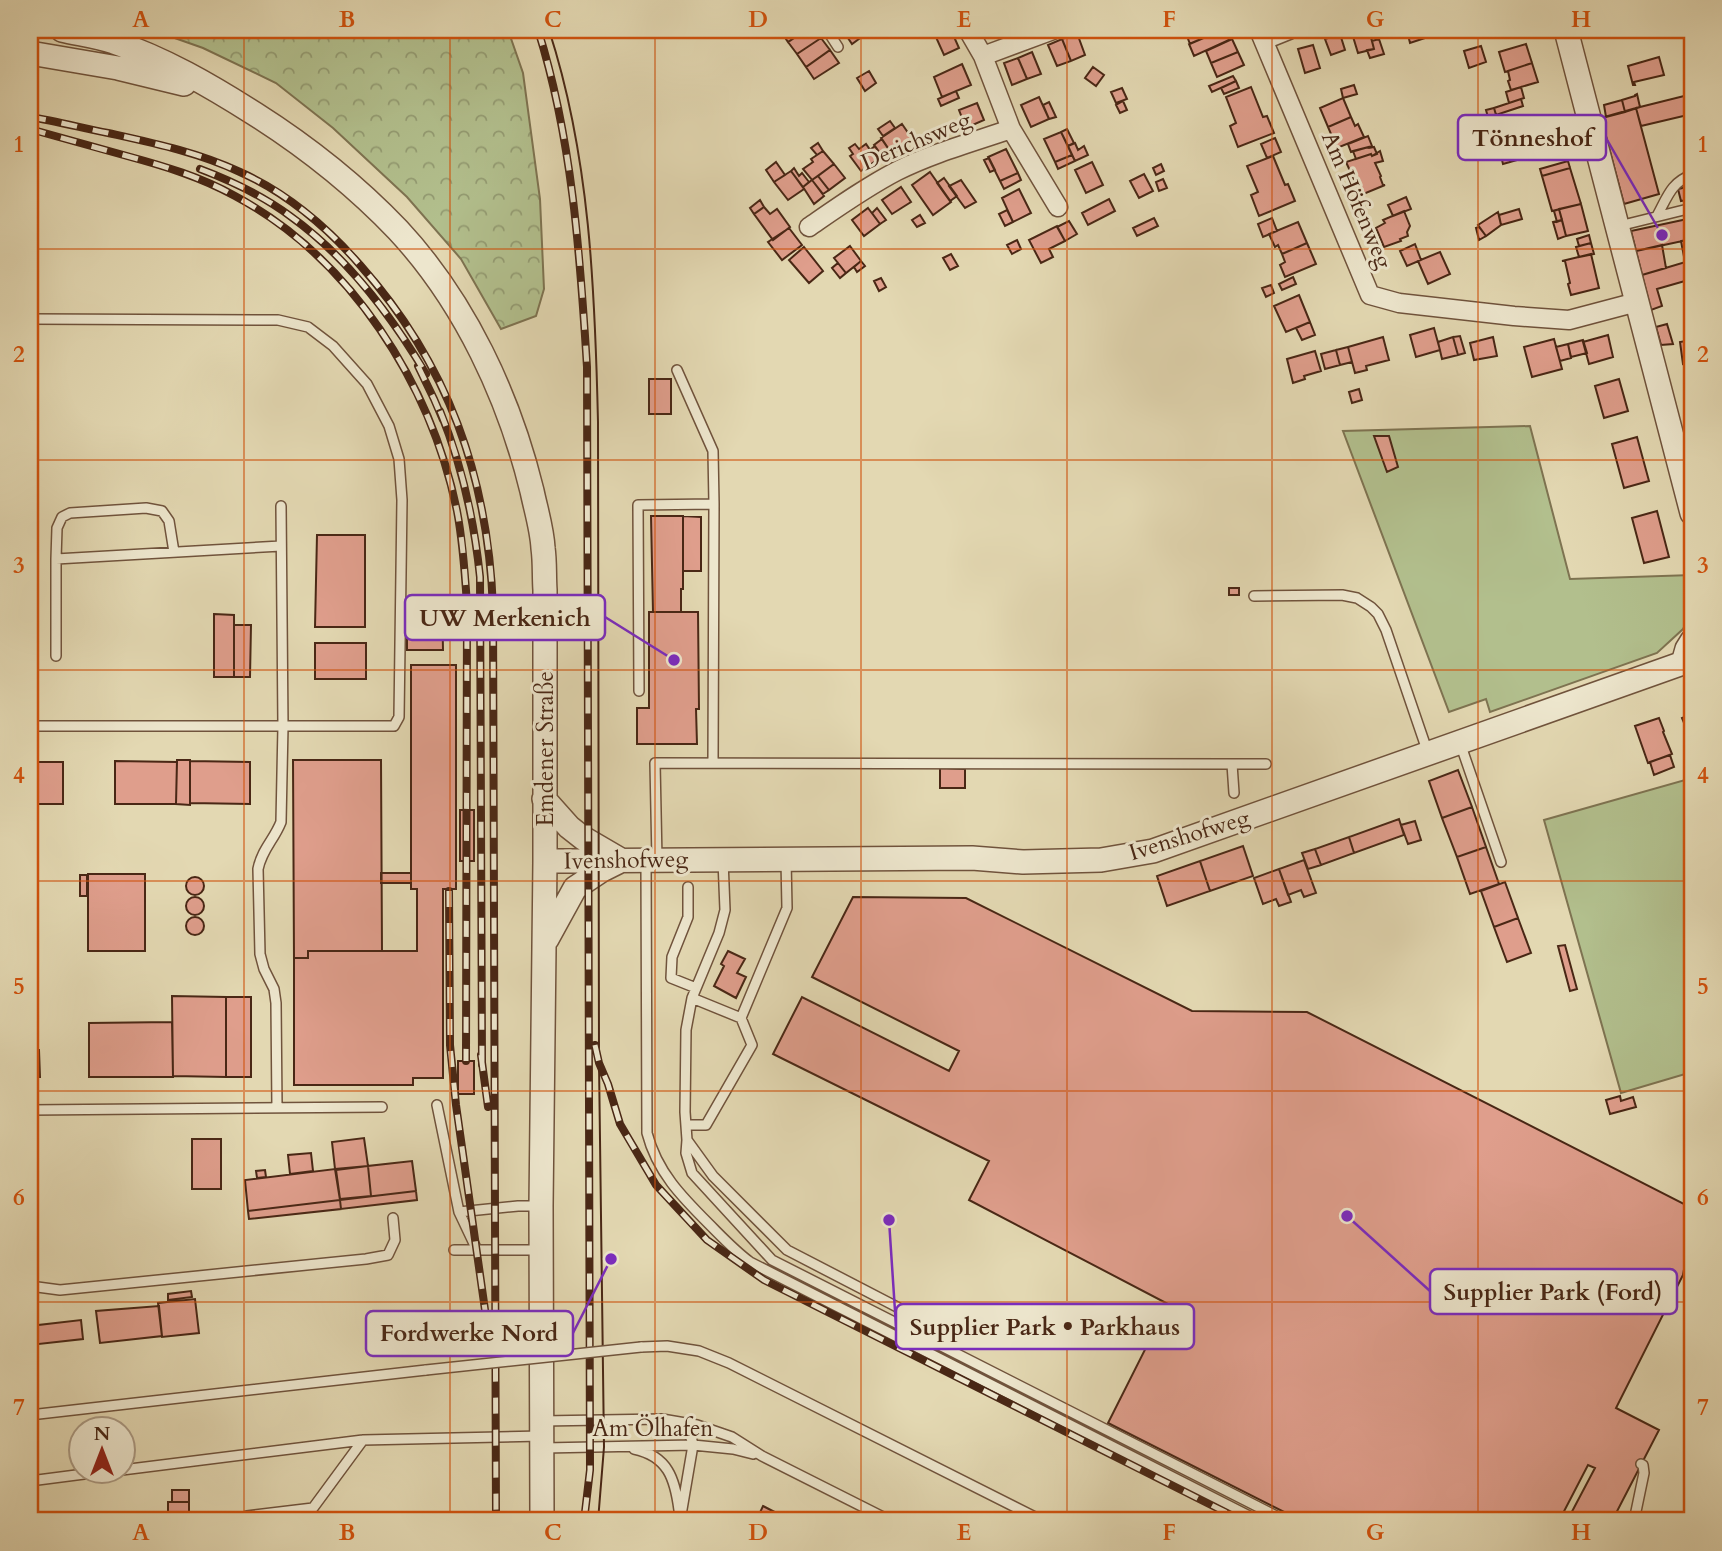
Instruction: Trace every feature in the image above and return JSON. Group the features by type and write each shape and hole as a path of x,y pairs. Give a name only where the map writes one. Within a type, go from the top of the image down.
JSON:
{"street":[{"name":"Emdener Straße","path":"62,30 113,41 172,66 228,97 301,145 349,183 398,231 451,299 494,379 514,426 543,546 545,861 541,1206 542,1521"},
{"name":"Derichsweg","path":"968,30 983,56 1011,129 1058,207"},
{"path":"983,56 1053,30"},
{"path":"1261,35 1289,30"},
{"path":"1566,30 1692,513"},
{"name":"Am Höfenweg","path":"1261,35 1370,295 1399,303 1569,320 1637,302"},
{"name":"Emdener Straße","path":"30,53 139,73 228,97"},
{"name":"Derichsweg","path":"809,227 898,171 929,157 1011,129"},
{"path":"1687,663 1687,649 1692,641"},
{"name":"Ivenshofweg","path":"545,861 972,858 1023,862 1101,860 1153,851 1687,663"},
{"path":"544,799 569,827 621,861"},
{"path":"544,945 575,888 621,861"}],"lane":[{"path":"827,30 838,47"},
{"path":"1657,216 1671,189 1681,178 1692,175"},
{"path":"1618,226 1692,208"},
{"path":"30,319 278,320 307,327 333,346 367,384 389,426 399,459 402,500 399,717 394,726 30,726"},
{"path":"677,370 713,451 713,763"},
{"path":"639,691 638,505 714,505"},
{"path":"277,1108 276,1003 274,989 264,970 260,954 258,869 260,856 277,832 281,821 281,506"},
{"path":"56,656 57,528 62,517 70,513 146,508 162,511 169,520 174,552"},
{"path":"56,559 281,546"},
{"path":"1254,596 1342,595 1357,598 1371,607 1386,630 1428,754"},
{"path":"1460,743 1501,862"},
{"path":"1259,1521 750,1262 681,1197 656,1159 647,1133 655,763 1266,764"},
{"path":"1232,764 1234,793"},
{"path":"723,859 725,910 719,933 694,993 686,1031 687,1153 692,1172 772,1260 1286,1521"},
{"path":"741,1018 787,908 786,859"},
{"path":"686,1125 706,1125 752,1045 741,1018 671,978 672,957 688,917 688,887"},
{"path":"437,1105 459,1212 477,1250"},
{"path":"30,1110 382,1107"},
{"path":"687,1140 713,1176 787,1250 899,1308"},
{"path":"459,1212 541,1206"},
{"path":"30,1286 60,1290 388,1255 395,1240 393,1218"},
{"path":"454,1250 541,1250"},
{"path":"30,1415 667,1346 699,1351 729,1363 1043,1521"},
{"name":"Am Ölhafen","path":"542,1435 662,1419 712,1429 891,1521"},
{"path":"674,1420 692,1439 693,1445 680,1520"},
{"path":"136,1467 363,1440 542,1435"},
{"name":"Am Ölhafen","path":"542,1435 621,1446 693,1445 762,1455"},
{"path":"236,1521 247,1516 313,1508 363,1440"},
{"path":"621,1446 642,1450 655,1456 663,1464 677,1493 680,1520"},
{"path":"1634,1521 1644,1473 1641,1464"},
{"path":"30,1481 66,1477"}],"green space":[{"path":"152,30 508,30 523,73 540,199 544,289 536,316 501,329 461,259 407,197 333,128 276,83 203,48"},
{"path":"1530,426 1570,579 1692,575 1692,613 1683,629 1657,653 1490,712 1486,699 1449,712 1343,431"},
{"path":"1692,778 1692,1072 1621,1093 1544,820"}],"building":[{"path":"780,30 806,30 788,42"},
{"path":"806,30 816,30 821,38 797,54 788,42"},
{"path":"860,30 863,36 852,44 848,38"},
{"path":"951,30 959,48 944,55 935,35"},
{"path":"1222,30 1190,44 1185,31"},
{"path":"1225,30 1229,40 1194,56 1189,44"},
{"path":"1351,30 1369,30 1374,49 1358,53"},
{"path":"1423,30 1439,30 1440,33 1410,43 1408,35"},
{"path":"1077,33 1085,55 1071,61 1062,39"},
{"path":"1340,34 1345,50 1331,55 1325,39"},
{"path":"821,38 830,50 806,67 797,54"},
{"path":"1062,39 1071,61 1057,66 1048,45"},
{"path":"1232,39 1238,52 1211,63 1206,51"},
{"path":"1379,39 1384,54 1370,58 1367,50 1374,49 1372,41"},
{"path":"1526,44 1532,63 1505,72 1499,52"},
{"path":"1313,45 1320,68 1305,73 1298,49"},
{"path":"1481,46 1486,62 1469,68 1464,51"},
{"path":"830,50 839,63 814,79 806,67"},
{"path":"1032,52 1041,74 1027,79 1018,58"},
{"path":"1238,52 1244,65 1217,77 1211,63"},
{"path":"1659,57 1664,75 1634,82 1633,85 1628,66"},
{"path":"1018,58 1027,79 1012,85 1004,63"},
{"path":"1532,63 1538,82 1511,90 1508,71"},
{"path":"962,64 971,85 942,97 934,77"},
{"path":"1093,67 1104,75 1096,86 1085,78"},
{"path":"869,71 876,83 865,91 857,78"},
{"path":"1233,76 1236,81 1212,92 1209,86"},
{"path":"1236,81 1239,88 1224,94 1221,88"},
{"path":"1354,85 1357,94 1343,98 1341,89"},
{"path":"1251,87 1263,117 1267,116 1274,133 1238,147 1230,126 1236,123 1226,97"},
{"path":"1521,87 1524,98 1509,103 1506,92"},
{"path":"1122,88 1127,99 1116,103 1111,92"},
{"path":"956,91 959,98 941,106 938,99"},
{"path":"1637,94 1640,107 1625,112 1622,100"},
{"path":"1692,94 1692,114 1641,126 1636,108"},
{"path":"1039,97 1049,119 1031,127 1021,105"},
{"path":"1343,98 1351,117 1328,127 1320,108"},
{"path":"1521,99 1523,106 1496,115 1494,108"},
{"path":"1622,100 1625,112 1606,117 1604,105"},
{"path":"1123,101 1127,110 1120,113 1116,105"},
{"path":"1049,102 1056,117 1049,119 1043,105"},
{"path":"977,103 984,120 966,128 959,110"},
{"path":"1494,108 1497,118 1489,121 1486,110"},
{"path":"1636,108 1659,194 1624,204 1601,118"},
{"path":"1351,117 1364,137 1337,148 1328,127"},
{"path":"890,121 895,128 883,136 878,129"},
{"path":"902,124 913,140 892,154 881,138"},
{"path":"1067,129 1074,143 1068,146 1061,132"},
{"path":"1061,132 1072,155 1055,162 1044,139"},
{"path":"1368,136 1372,146 1351,152 1348,144"},
{"path":"1275,138 1281,152 1267,158 1261,144"},
{"path":"882,139 892,154 884,159 874,145"},
{"path":"818,143 823,151 817,155 811,148"},
{"path":"1075,143 1078,150 1084,146 1088,155 1075,161 1068,146"},
{"path":"855,144 859,149 866,144 877,160 861,171 850,156 853,154 849,148"},
{"path":"875,146 884,159 879,163 870,150"},
{"path":"1374,147 1377,154 1356,159 1353,151"},
{"path":"1514,148 1517,160 1510,162 1507,150"},
{"path":"1006,149 1018,173 1000,181 988,157"},
{"path":"1507,150 1510,162 1503,164 1500,152"},
{"path":"823,151 834,164 812,180 803,169"},
{"path":"1380,151 1383,161 1375,163 1385,185 1361,195 1346,162 1371,154 1372,156"},
{"path":"1072,155 1075,161 1058,169 1055,162"},
{"path":"1273,156 1295,201 1259,216 1251,195 1258,192 1247,166"},
{"path":"989,158 995,170 990,172 984,160"},
{"path":"1568,161 1570,168 1542,176 1540,169"},
{"path":"776,162 785,175 774,182 766,170"},
{"path":"1092,162 1103,185 1086,193 1075,170"},
{"path":"834,164 845,178 829,190 818,176"},
{"path":"1161,164 1164,171 1156,175 1153,168"},
{"path":"794,168 799,176 802,173 809,182 803,187 791,171"},
{"path":"1570,168 1581,204 1552,211 1542,176"},
{"path":"791,171 804,189 788,200 774,182"},
{"path":"930,172 951,202 933,215 912,185"},
{"path":"1018,173 1021,180 1004,189 1000,181"},
{"path":"1144,174 1153,191 1139,198 1130,181"},
{"path":"818,176 829,190 823,194 812,180"},
{"path":"944,178 957,196 950,201 937,183"},
{"path":"1163,179 1167,188 1159,191 1156,182"},
{"path":"812,180 824,196 814,204 803,187"},
{"path":"961,180 976,202 965,208 949,186"},
{"path":"1692,186 1692,199 1681,201 1678,189"},
{"path":"901,187 911,202 892,214 882,200"},
{"path":"1019,189 1031,213 1013,222 1002,198"},
{"path":"1406,197 1411,209 1393,216 1388,205"},
{"path":"1109,199 1115,211 1088,225 1082,213"},
{"path":"760,200 764,207 754,214 750,208"},
{"path":"1581,204 1588,231 1566,236 1559,209"},
{"path":"764,207 770,214 777,209 790,227 773,240 754,214"},
{"path":"868,208 880,224 864,236 852,220"},
{"path":"877,208 886,220 880,224 872,213"},
{"path":"1519,209 1522,219 1501,225 1499,215"},
{"path":"1559,209 1562,220 1557,222 1554,211"},
{"path":"1007,210 1013,222 1005,226 999,214"},
{"path":"1404,211 1410,226 1408,236 1384,247 1376,228 1385,223 1383,220"},
{"path":"1498,212 1501,225 1486,236 1478,225"},
{"path":"920,215 925,223 917,227 912,220"},
{"path":"1154,218 1158,226 1137,236 1133,228"},
{"path":"1272,218 1277,231 1263,237 1258,224"},
{"path":"1692,218 1692,239 1636,251 1631,231"},
{"path":"1562,220 1566,236 1558,239 1553,222"},
{"path":"1069,221 1077,234 1065,241 1057,227"},
{"path":"1298,222 1307,243 1282,254 1269,234"},
{"path":"1057,226 1065,241 1049,249 1053,257 1041,263 1029,240"},
{"path":"1479,227 1486,236 1479,240 1476,228"},
{"path":"789,228 802,245 782,260 768,242"},
{"path":"1589,235 1591,243 1579,246 1577,239"},
{"path":"1692,239 1692,260 1685,262 1681,241"},
{"path":"1017,240 1021,249 1012,254 1007,245"},
{"path":"1307,243 1316,264 1285,277 1280,265 1285,262 1282,254"},
{"path":"1591,243 1594,254 1579,257 1576,247"},
{"path":"1415,244 1421,260 1407,266 1400,251"},
{"path":"1662,245 1666,268 1642,275 1636,251"},
{"path":"850,246 861,261 846,273 834,258"},
{"path":"804,247 823,271 809,283 789,260"},
{"path":"1440,252 1450,274 1428,284 1418,261"},
{"path":"951,254 958,266 950,270 943,258"},
{"path":"1591,254 1599,288 1571,295 1565,261 1562,261"},
{"path":"1692,260 1692,279 1657,289 1662,306 1651,310 1642,275"},
{"path":"861,261 865,266 857,272 854,267"},
{"path":"838,263 846,273 840,278 832,268"},
{"path":"1293,277 1296,284 1282,290 1279,284"},
{"path":"881,278 886,287 879,291 874,281"},
{"path":"1271,285 1274,293 1266,297 1262,288"},
{"path":"1299,295 1310,322 1286,332 1274,306"},
{"path":"1310,322 1315,335 1302,340 1296,328"},
{"path":"1667,324 1673,344 1661,345 1656,327"},
{"path":"1434,328 1440,350 1416,357 1410,335"},
{"path":"1608,335 1613,357 1589,364 1583,342"},
{"path":"1460,336 1465,353 1458,355 1453,337"},
{"path":"1383,337 1389,360 1366,366 1367,370 1355,373 1348,347"},
{"path":"1453,337 1458,355 1442,359 1438,342"},
{"path":"1493,337 1497,356 1474,360 1470,343"},
{"path":"1554,339 1562,369 1532,377 1524,347"},
{"path":"1583,340 1587,353 1571,357 1568,344"},
{"path":"1692,340 1692,362 1683,364 1680,342"},
{"path":"1568,344 1571,358 1560,361 1556,347"},
{"path":"1348,347 1352,362 1340,365 1336,350"},
{"path":"1336,350 1340,365 1325,369 1321,354"},
{"path":"1315,351 1321,371 1304,376 1305,379 1293,383 1287,359"},
{"path":"649,379 671,379 671,414 649,414"},
{"path":"1619,379 1628,411 1604,418 1595,386"},
{"path":"1359,389 1362,400 1352,403 1349,392"},
{"path":"1374,436 1389,436 1398,467 1387,472"},
{"path":"1637,437 1649,481 1624,488 1612,444"},
{"path":"1657,511 1669,557 1644,563 1632,518"},
{"path":"651,516 683,516 681,612 653,612"},
{"path":"683,516 701,517 701,571 683,571"},
{"path":"317,535 365,535 365,627 315,627"},
{"path":"1229,588 1239,588 1239,595 1229,595"},
{"path":"442,597 443,650 407,650 407,598"},
{"path":"649,612 698,612 697,744 637,744 637,708 649,708"},
{"path":"214,614 234,615 234,677 214,677"},
{"path":"234,625 251,625 250,677 234,677"},
{"path":"315,643 366,643 366,679 315,679"},
{"path":"411,665 456,665 456,889 443,889 443,1078 413,1078 413,1085 294,1085 294,958 308,958 308,951 417,951 417,889 411,889"},
{"path":"1692,714 1692,728 1687,730 1682,718"},
{"path":"1659,718 1672,754 1648,763 1635,726"},
{"path":"1670,755 1674,767 1654,775 1650,762"},
{"path":"177,760 190,760 190,805 176,804"},
{"path":"293,760 381,760 382,951 308,951 308,958 294,958"},
{"path":"115,761 177,762 176,804 115,804"},
{"path":"190,761 250,762 250,804 190,803"},
{"path":"30,762 63,762 63,804 30,804"},
{"path":"940,768 965,769 965,788 940,788"},
{"path":"1458,770 1472,807 1442,818 1429,781"},
{"path":"1472,807 1486,847 1457,857 1442,818"},
{"path":"460,810 474,810 474,861 460,861"},
{"path":"1399,819 1404,835 1354,853 1349,837"},
{"path":"1415,821 1421,840 1408,844 1401,825"},
{"path":"1349,837 1354,853 1321,865 1315,849"},
{"path":"1243,846 1253,876 1210,891 1200,861"},
{"path":"1486,847 1499,884 1470,894 1457,857"},
{"path":"1315,849 1321,865 1308,869 1302,853"},
{"path":"1304,860 1316,893 1304,897 1301,890 1288,895 1279,869"},
{"path":"1200,861 1210,891 1167,906 1157,876"},
{"path":"1279,869 1291,902 1279,906 1276,899 1263,904 1254,878"},
{"path":"381,873 411,873 411,883 381,883"},
{"path":"88,874 145,874 145,951 88,951"},
{"path":"80,875 87,875 87,896 80,896"},
{"path":"191,877 199,877 204,886 202,893 191,895 186,890 186,882"},
{"path":"1505,882 1518,918 1494,927 1481,891"},
{"path":"191,897 199,897 204,906 202,913 191,915 186,910 186,902"},
{"path":"853,897 966,898 1192,1011 1307,1012 1692,1208 1692,1225 1683,1275 1616,1408 1659,1430 1612,1521 1567,1521 1595,1468 1588,1465 1559,1521 1302,1521 1108,1423 1168,1304 969,1200 989,1161 773,1054 802,997 949,1071 959,1051 812,977"},
{"path":"191,917 199,917 204,926 202,933 191,935 186,930 186,922"},
{"path":"1518,918 1531,953 1507,962 1494,927"},
{"path":"1565,945 1577,989 1570,991 1558,946"},
{"path":"728,951 745,959 737,973 746,977 736,998 714,986"},
{"path":"172,996 226,997 226,1077 173,1076"},
{"path":"226,997 251,997 251,1077 226,1077"},
{"path":"172,1022 173,1077 89,1077 89,1023"},
{"path":"30,1050 39,1050 40,1077 30,1077"},
{"path":"458,1061 474,1061 474,1094 458,1094"},
{"path":"1620,1096 1621,1101 1633,1097 1636,1107 1610,1114 1606,1100"},
{"path":"364,1138 368,1166 335,1169 332,1142"},
{"path":"192,1139 221,1139 221,1189 192,1189"},
{"path":"311,1153 313,1171 290,1174 288,1155"},
{"path":"412,1161 416,1191 340,1200 371,1196 368,1166"},
{"path":"368,1166 371,1196 340,1199 336,1170"},
{"path":"335,1169 340,1200 248,1211 245,1180"},
{"path":"265,1170 266,1177 257,1178 256,1171"},
{"path":"416,1191 417,1200 341,1209 340,1200"},
{"path":"340,1200 341,1209 249,1219 248,1211"},
{"path":"191,1291 192,1297 168,1300 168,1294"},
{"path":"195,1299 199,1333 162,1337 158,1303"},
{"path":"159,1306 162,1336 100,1343 96,1311"},
{"path":"81,1320 83,1339 30,1345 30,1326"},
{"path":"172,1490 189,1490 189,1502 172,1502"},
{"path":"168,1502 189,1502 189,1518 168,1518"},
{"path":"763,1506 792,1521 756,1521"},
{"path":"375,1515 419,1517 419,1521 375,1521"}],"tram line":[{"path":"549,30 574,126 582,175 592,274 597,373 599,1063 604,1447 598,1521"}],"railway":[{"path":"538,30 550,71 567,154 587,367 590,1470 584,1521"},
{"path":"30,117 142,140 191,154 240,172 290,200 334,237 391,303 417,342 458,424 482,513 493,608 496,1521"},
{"path":"30,129 196,178 235,196 277,222 315,254 349,289 380,329 406,372 428,417 445,464 457,511 467,605 466,1061"},
{"path":"200,169 269,202 330,249 366,288 398,330 426,374"},
{"path":"418,366 443,420"},
{"path":"440,411 466,492 480,577 482,1065"},
{"path":"449,891 450,1045 487,1324"},
{"path":"595,1045 620,1124 656,1185 707,1240 764,1280 1243,1521"},
{"path":"481,1055 488,1107"}],"place":[{"name":"Tönneshof","path":"1662,235"},
{"name":"UW Merkenich","path":"674,660"},
{"name":"Supplier Park (Ford)","path":"1347,1216"},
{"name":"Supplier Park • Parkhaus","path":"889,1220"},
{"name":"Fordwerke Nord","path":"611,1259"}]}
